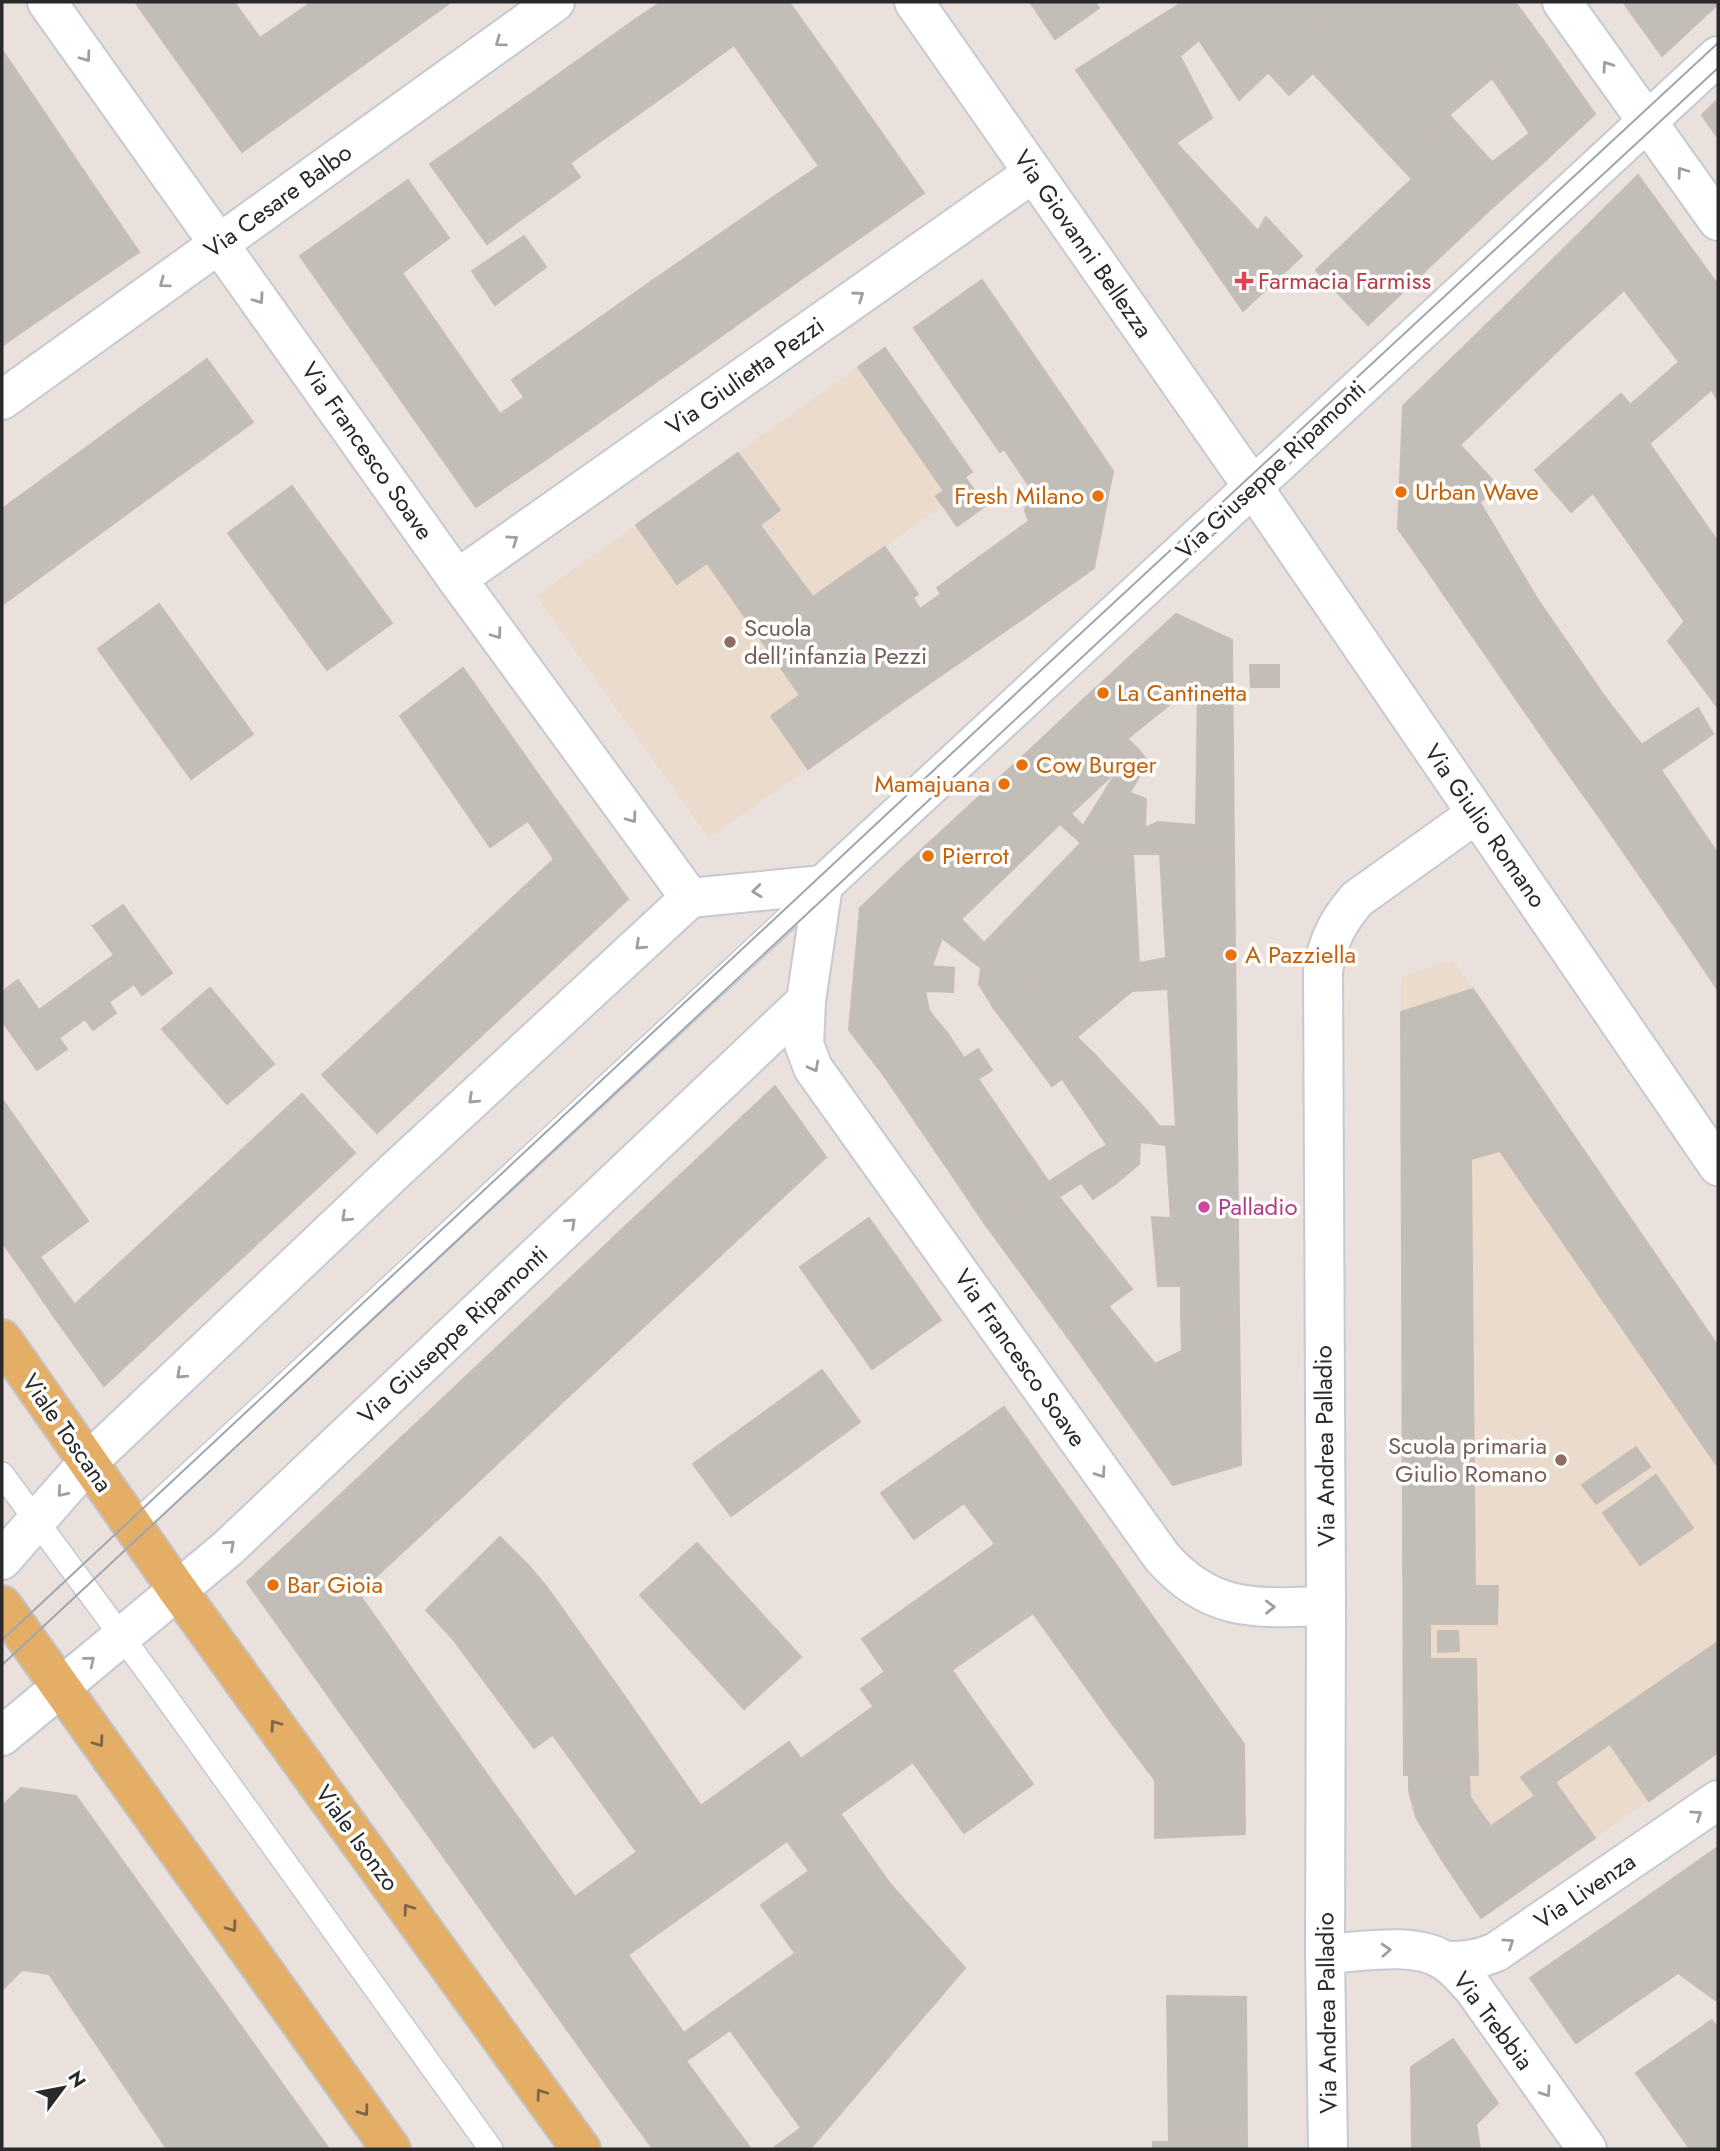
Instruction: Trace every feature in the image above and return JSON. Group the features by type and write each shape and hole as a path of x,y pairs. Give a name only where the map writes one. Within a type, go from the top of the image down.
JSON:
{"main road":[{"name":"Viale Toscana","path":"2,1339 133,1526"},
{"name":"Viale Isonzo","path":"133,1526 581,2149"},
{"path":"11,1618 391,2149"}],"street":[{"name":"Via Francesco Soave","path":"47,2 457,579 690,898"},
{"name":"Via Cesare Balbo","path":"2,400 555,2"},
{"name":"Via Giovanni Bellezza","path":"914,2 1253,486"},
{"path":"1562,2 1718,221"},
{"name":"Via Giuseppe Ripamonti","path":"823,885 1718,56"},
{"name":"Via Giulietta Pezzi","path":"457,579 1033,173"},
{"name":"Via Giulio Romano","path":"1253,486 1718,1166"},
{"name":"Via Andrea Palladio","path":"1328,2149 1321,985 1331,936 1357,899 1476,814"},
{"path":"2,1560 88,1462 396,1170 690,898 823,885 806,1001"},
{"name":"Via Francesco Soave","path":"806,1001 804,1044 813,1068 1162,1557 1178,1574 1198,1588 1234,1604 1254,1608 1326,1606"},
{"name":"Via Giuseppe Ripamonti","path":"2,1736 237,1539 806,1001"},
{"name":"Via Livenza","path":"1445,1961 1466,1961 1496,1952 1718,1800"},
{"name":"Via Trebbia","path":"1325,1954 1402,1949 1424,1951 1445,1961 1473,1988 1587,2149"}],"lane":[{"name":"Via Giuseppe Ripamonti","path":"133,1526 823,885"},
{"path":"2,1474 491,2149"}],"shaded area":[{"name":"Scuola dell'infanzia Pezzi","path":"858,367 944,491 936,496 942,506 845,575 924,687 709,838 536,596"},
{"name":"Scuola primaria Giulio Romano","path":"1453,960 1718,1346 1718,1752 1481,1918 1421,1826 1413,1808 1409,1776 1404,1775 1401,977"}],"building":[{"path":"135,2 234,2 260,38 312,2 451,2 242,152"},
{"path":"661,2 789,2 831,61 774,102 734,45 682,83 636,19"},
{"path":"1030,2 1095,2 1099,8 1055,39"},
{"path":"1183,2 1303,2 1322,22 1239,100 1199,40 1180,56 1154,20"},
{"path":"1303,2 1399,2 1338,41"},
{"path":"1399,2 1406,2 1440,53 1462,39 1492,78 1427,134 1338,41"},
{"path":"1406,2 1515,2 1543,40 1492,78 1462,39 1440,53"},
{"path":"1623,2 1718,2 1718,4 1662,56"},
{"path":"636,19 682,83 570,163 525,98"},
{"path":"1154,20 1180,56 1212,118 1143,166 1076,70"},
{"path":"1322,22 1495,205 1368,325 1316,270 1412,179 1313,73 1289,95 1269,73"},
{"path":"1543,40 1595,114 1547,159 1492,78"},
{"path":"2,50 36,100 2,123"},
{"path":"831,61 924,193 814,270 766,202 819,166 774,102"},
{"path":"525,98 580,177 487,244 430,164"},
{"path":"1718,99 1718,138 1702,115"},
{"path":"36,100 83,170 2,225 2,123"},
{"path":"1450,116 1492,162 1529,134 1547,159 1495,205 1427,134"},
{"path":"1177,144 1258,231 1266,217 1302,256 1243,311 1143,166"},
{"path":"83,170 139,252 23,331 2,300 2,225"},
{"path":"1638,175 1718,285 1718,384 1658,436 1630,405 1679,362 1624,290 1570,339 1523,289"},
{"path":"408,180 449,238 402,273 500,414 525,397 561,449 476,507 300,256"},
{"path":"766,202 814,270 700,351 652,281"},
{"path":"524,236 546,267 495,305 472,271"},
{"path":"982,280 1068,405 1000,452 914,328"},
{"path":"652,281 700,351 561,449 512,380"},
{"path":"1523,289 1570,339 1460,445 1498,486 1479,503 1470,486 1407,541 1398,529 1403,406"},
{"path":"2,300 23,331 2,346"},
{"path":"885,348 972,472 944,491 858,367"},
{"path":"207,359 253,422 117,521 72,458"},
{"path":"1718,384 1718,401 1712,390"},
{"path":"1621,394 1658,436 1571,512 1535,470"},
{"path":"1068,405 1113,471 1094,568 1021,620 978,558 1029,521 1025,511 1026,504 1036,496 1004,449"},
{"path":"1649,443 1718,542 1718,589 1698,606 1685,622 1593,493"},
{"path":"738,453 780,510 760,525 813,597 844,575 924,687 808,769 771,716 800,695 707,563 677,584 636,525"},
{"path":"72,458 117,521 2,605 2,509"},
{"path":"965,477 985,506 957,526 936,496"},
{"path":"292,486 392,623 327,670 228,533"},
{"path":"1470,486 1538,600 1480,647 1407,541"},
{"path":"885,547 918,594 913,598 920,609 941,594 937,588 978,558 1021,620 924,687 844,575"},
{"path":"1718,589 1718,633 1698,606"},
{"path":"1538,600 1605,697 1550,748 1480,647"},
{"path":"159,604 253,734 191,779 98,649"},
{"path":"1698,606 1718,633 1718,708 1668,641"},
{"path":"1176,614 1232,640 1234,849 1160,854 1158,822 1196,825 1198,682 1128,738 1085,698"},
{"path":"1250,665 1279,665 1279,687 1251,687"},
{"path":"463,668 557,801 490,847 400,716"},
{"path":"1605,697 1661,770 1597,814 1550,748"},
{"path":"1085,698 1139,750 1060,824 1008,770"},
{"path":"1698,708 1713,734 1661,770 1641,745"},
{"path":"1139,750 1148,762 1093,854 1060,824 1071,814 1083,826 1118,770"},
{"path":"1008,770 1060,824 961,919 906,864"},
{"path":"1661,770 1718,854 1718,894 1674,925 1597,814"},
{"path":"1130,793 1146,799 1145,828 1158,822 1160,854 1093,854"},
{"path":"557,801 581,834 554,859 528,821"},
{"path":"581,834 628,899 377,1133 322,1075"},
{"path":"1081,843 1093,854 1133,854 1139,963 1166,958 1168,989 1132,991 1077,1037 984,943"},
{"path":"1234,849 1237,1129 1176,1127 1160,854"},
{"path":"906,864 961,919 942,938 932,966 954,968 953,992 925,991 929,1011 948,1034 885,1077 849,1030 860,908"},
{"path":"1718,894 1718,990 1674,925"},
{"path":"123,905 172,973 142,995 134,984 109,1002 116,1013 93,1030 85,1019 59,1038 67,1049 37,1070 2,1021 2,992 18,980 39,1010 114,955 93,926"},
{"path":"961,919 1024,985 993,1007 979,984 981,968 942,938"},
{"path":"1024,985 1094,1054 1052,1086 993,1007"},
{"path":"210,988 274,1064 227,1104 162,1029"},
{"path":"1473,989 1718,1346 1718,1467 1500,1151 1471,1159 1475,1586 1498,1586 1497,1624 1430,1624 1430,1659 1476,1659 1478,1775 1404,1775 1401,1012"},
{"path":"948,1034 964,1058 978,1049 992,1070 978,1079 1006,1120 943,1162 885,1077"},
{"path":"1094,1054 1147,1111 1107,1145 1061,1077"},
{"path":"775,1086 826,1157 693,1281 634,1218"},
{"path":"302,1094 355,1153 104,1386 57,1321"},
{"path":"2,1099 88,1221 22,1270 2,1242"},
{"name":"Palladio","path":"1147,1111 1159,1126 1237,1129 1239,1316 1181,1317 1181,1286 1158,1286 1152,1217 1171,1218 1166,1145 1140,1142 1139,1164 1115,1184 1091,1154 1107,1145"},
{"path":"1006,1120 1048,1181 985,1224 943,1162"},
{"path":"1091,1154 1115,1184 1093,1199 1081,1183 1059,1197 1132,1289 1067,1336 985,1224"},
{"path":"634,1218 693,1281 569,1396 511,1334"},
{"path":"869,1218 941,1320 872,1369 800,1267"},
{"path":"40,1257 75,1305 57,1321 22,1270"},
{"path":"1109,1307 1155,1364 1182,1351 1181,1317 1239,1316 1241,1465 1173,1485 1067,1336"},
{"path":"511,1334 569,1396 462,1497 404,1435"},
{"path":"822,1370 860,1422 731,1516 693,1464"},
{"path":"1004,1407 1089,1526 885,1672 862,1639 995,1544 964,1503 914,1539 881,1493"},
{"path":"404,1435 462,1497 382,1571 325,1509"},
{"path":"1636,1447 1650,1467 1596,1504 1582,1485"},
{"path":"1656,1475 1693,1528 1640,1565 1603,1513"},
{"path":"325,1509 382,1571 359,1594 412,1669 344,1718 247,1582"},
{"path":"1089,1526 1140,1599 1063,1655 1033,1613 952,1670 982,1713 913,1762 861,1689"},
{"path":"500,1537 528,1565 453,1639 426,1610"},
{"path":"697,1543 801,1657 744,1709 640,1595"},
{"path":"528,1565 618,1687 534,1748 453,1639"},
{"path":"1140,1599 1191,1670 1114,1726 1063,1655"},
{"path":"1438,1631 1458,1631 1459,1651 1438,1652"},
{"path":"1718,1642 1718,1669 1535,1796 1521,1777"},
{"path":"412,1669 491,1780 423,1828 344,1718"},
{"path":"1718,1669 1718,1752 1649,1801 1610,1744"},
{"path":"1191,1670 1244,1744 1245,1834 1155,1838 1155,1780 1114,1726"},
{"path":"618,1687 701,1806 637,1852 553,1735"},
{"path":"873,1707 913,1762 840,1814 801,1759"},
{"path":"982,1713 1033,1784 964,1833 913,1762"},
{"path":"789,1742 891,1885 795,1953 761,1905 809,1871 787,1841 628,1955 684,2033 608,2087 507,1946"},
{"path":"1409,1775 1469,1775 1470,1797 1491,1827 1442,1860 1416,1817 1409,1790"},
{"path":"491,1780 575,1897 507,1946 423,1828"},
{"path":"1555,1782 1595,1838 1481,1918 1442,1860"},
{"path":"21,1788 76,1796 329,2149 167,2149 49,1974 22,1970 2,1990 2,1806"},
{"path":"1718,1847 1716,1903 1718,2002 1610,1923"},
{"path":"891,1885 965,1968 810,2149 772,2149 801,2128 730,2030 686,2061 751,2149 653,2149 608,2087"},
{"path":"1610,1923 1678,1973 1576,2043 1530,1978"},
{"path":"1167,1996 1246,1997 1247,2142 1169,2142"},
{"path":"1712,2020 1717,2027 1718,2025 1718,2149 1690,2149 1636,2073"},
{"path":"1453,2039 1498,2103 1476,2124 1480,2149 1412,2149 1411,2067"},
{"path":"1153,2142 1247,2142 1247,2149 1153,2149"}],"tram line":[{"path":"2,1640 1025,685 1718,43"},
{"path":"2,1665 1257,494 1718,68"}],"place":[{"name":"Farmacia Farmiss","path":"1244,281"},
{"name":"Urban Wave","path":"1401,492"},
{"name":"Fresh Milano","path":"1098,496"},
{"name":"Scuola dell'infanzia Pezzi","path":"730,642"},
{"name":"La Cantinetta","path":"1103,693"},
{"name":"Cow Burger","path":"1022,765"},
{"name":"Mamajuana","path":"1004,784"},
{"name":"Pierrot","path":"928,856"},
{"name":"A Pazziella","path":"1231,955"},
{"name":"Palladio","path":"1204,1207"},
{"name":"Scuola primaria Giulio Romano","path":"1561,1460"},
{"name":"Bar Gioia","path":"273,1585"}]}
